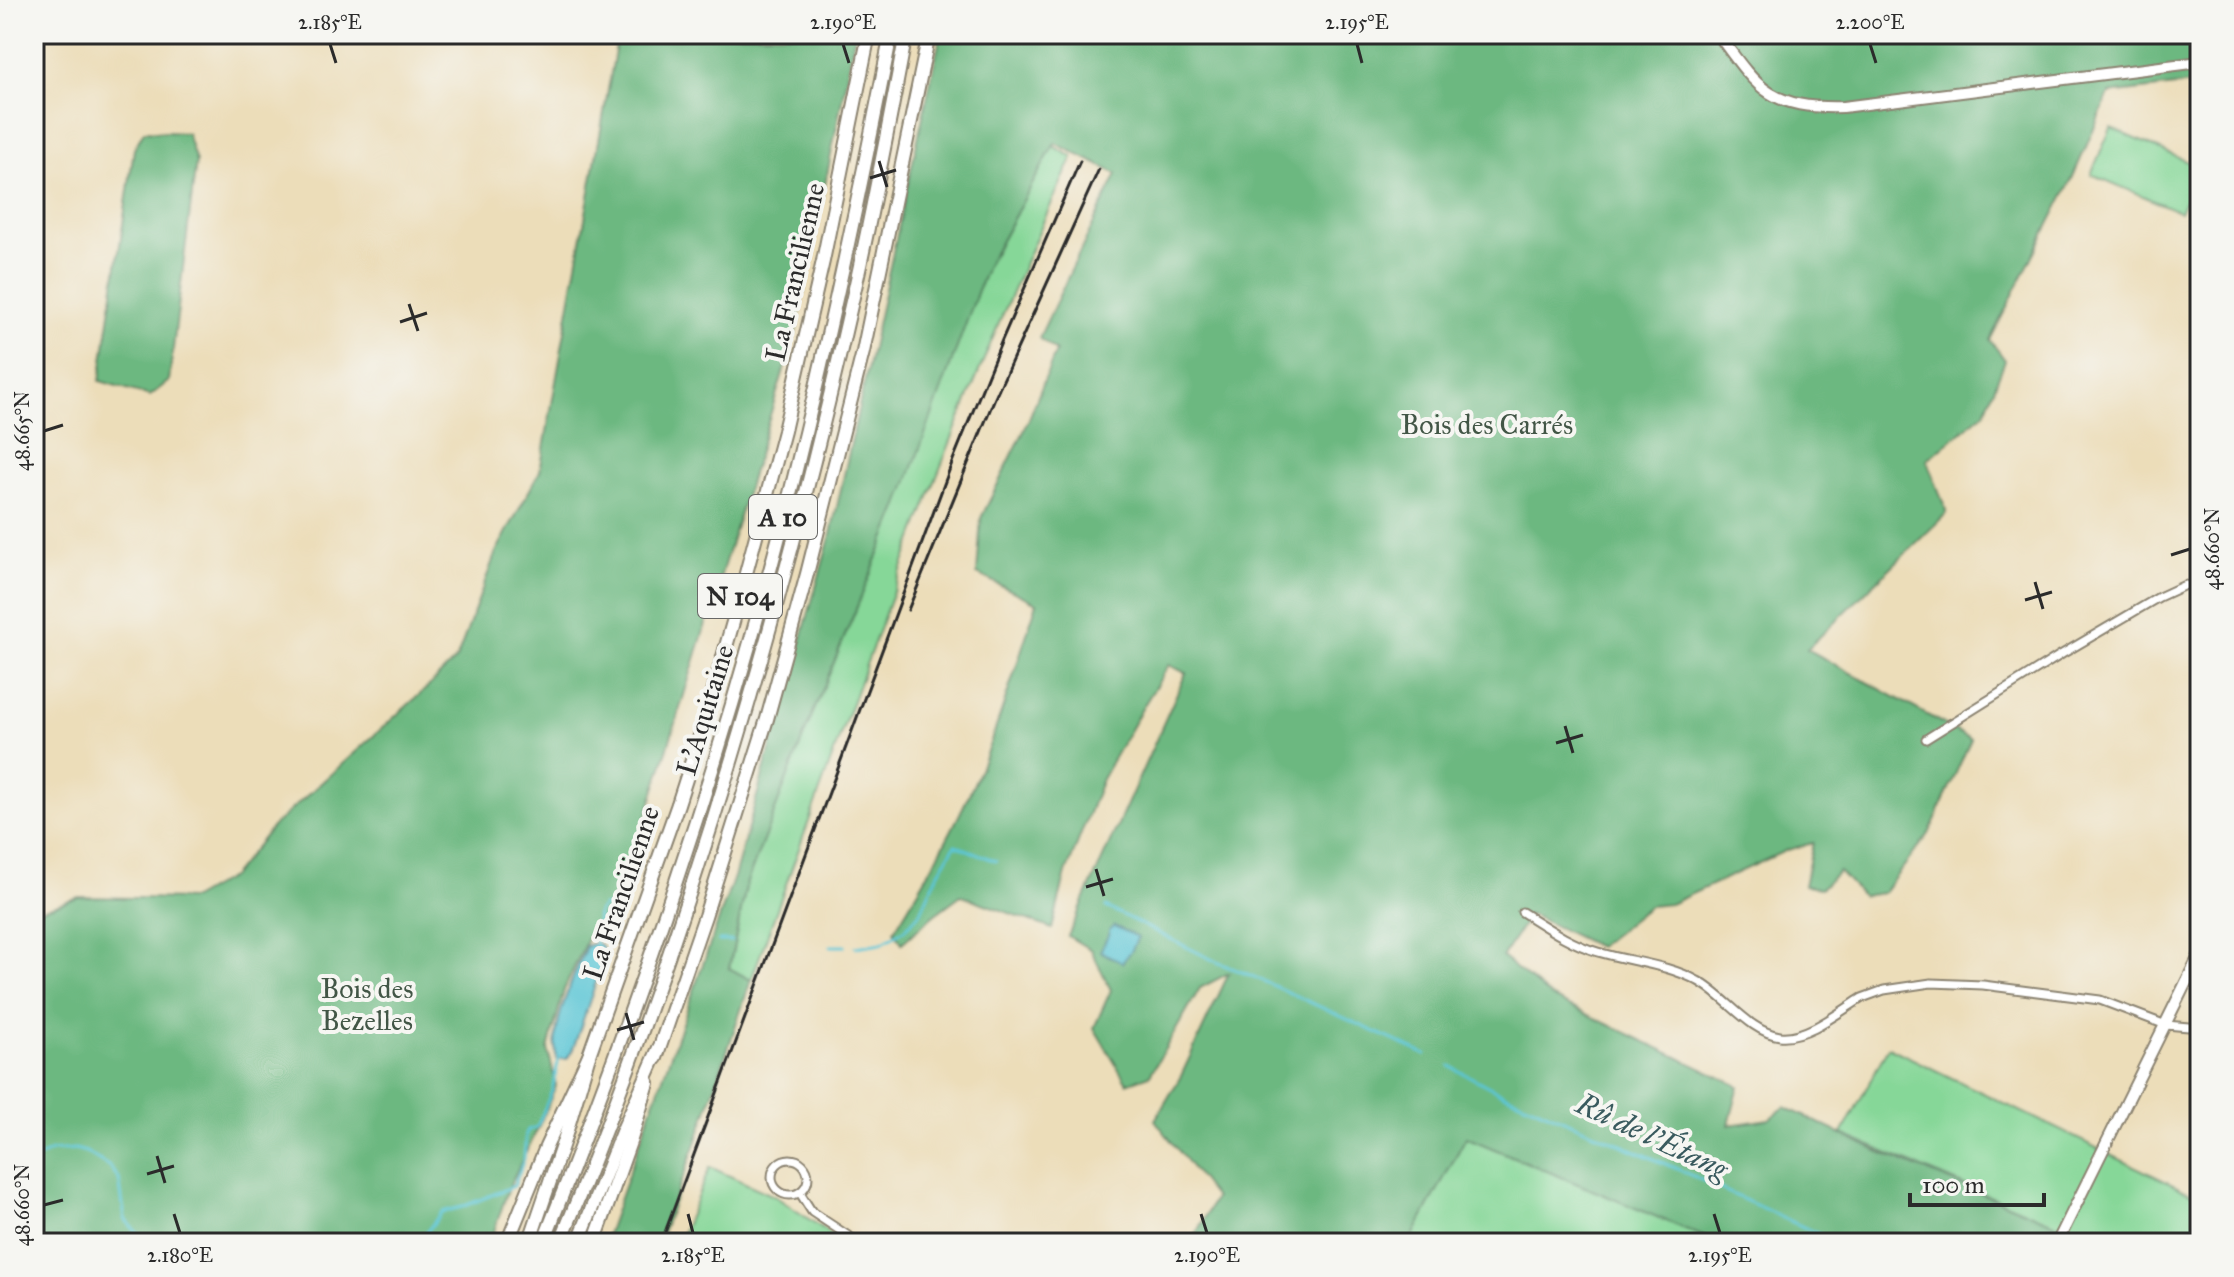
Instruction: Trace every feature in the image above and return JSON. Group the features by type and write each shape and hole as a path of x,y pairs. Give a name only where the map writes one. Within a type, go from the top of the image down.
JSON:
{"highway":[{"name":"La Francilienne","path":"507,1243 546,1147 589,1055 678,804 709,706 784,431 823,261 869,34"},
{"name":"L'Aquitaine","path":"543,1243 633,1007 684,857 748,651 816,392 891,34"},
{"name":"L'Aquitaine","path":"560,1243 662,974 757,672 810,478 855,288 906,34"},
{"name":"N 104","path":"594,1243 705,916 763,734 804,587 863,352 929,34"},
{"path":"578,1243 659,1048"},
{"path":"529,1243 589,1055"}],"main road":[{"path":"1718,34 1750,79 1767,92 1788,102 1818,108 2200,62"},
{"path":"2057,1243 2200,954"}],"street":[{"path":"1926,739 2159,597 2185,585 2197,586 2200,595"},
{"path":"1522,912 1575,944 1598,953 1664,967 1698,981 1754,1025 1775,1035 1801,1033 1873,993 1931,983 1983,985 2100,1000 2166,1025 2200,1028"},
{"path":"794,1160 805,1166 808,1183 800,1193 783,1194 774,1186 772,1174 782,1161 794,1160"},
{"path":"800,1193 812,1212 859,1243"}],"green space":[{"name":"Bois des Bezelles","path":"618,34 855,34 796,331 612,929 591,930 564,990 548,1049 556,1086 509,1187 490,1243 34,1243 34,912 79,897 192,899 232,876 272,827 457,658 496,552 540,471"},
{"name":"Bois des Carrés","path":"941,34 2200,34 2200,83 2109,94 2072,179 1990,340 2005,360 1985,412 1927,460 1947,513 1807,649 1971,739 1929,834 1883,893 1862,896 1839,871 1821,888 1804,886 1813,843 1787,850 1670,904 1649,906 1598,947 1530,914 1502,957 1552,998 1739,1086 1729,1125 1769,1119 1785,1107 1875,1150 2078,1233 2073,1243 1719,1243 1466,1137 1409,1243 1191,1243 1215,1198 1155,1120 1181,1076 1229,973 1200,988 1150,1075 1127,1083 1094,1028 1111,990 1091,950 1068,936 1186,673 1169,665 1102,779 1066,873 1052,929 961,895 902,943 894,931 941,851 977,777 1037,603 977,574 981,518 1024,431 1056,351 1039,338 1117,174 1055,143 987,266 898,508 747,882 729,968 751,980 696,1143 658,1243 604,1243 735,874 831,534"},
{"path":"2111,128 2200,167 2180,212 2091,174"},
{"path":"144,131 187,133 196,162 169,381 150,396 100,381 134,149"},
{"path":"1053,146 1073,157 1027,258 943,462 751,980 729,969 747,882 855,612 987,266"},
{"path":"1888,1047 2200,1198 2200,1243 2073,1243 2077,1233 1842,1134"},
{"path":"1466,1137 1719,1243 1409,1243"},
{"path":"710,1167 776,1197 844,1243 678,1243"}],"water":[{"path":"1114,926 1138,937 1122,963 1100,951 1109,930"},
{"path":"599,944 603,948 603,962 573,1049 567,1059 557,1059 555,1047 559,1018 586,946"}],"waterway":[{"name":"Rû de l'Étang","path":"856,947 881,943 904,930 921,912 935,879 955,845 996,861"},
{"path":"595,948 598,912 603,906 618,905"},
{"name":"Rû de l'Étang","path":"1106,907 1219,963 1426,1055"},
{"path":"719,941 732,941"},
{"name":"Rû de l'Étang","path":"831,946 845,946"},
{"path":"418,1243 442,1212 514,1186 524,1159 526,1134 537,1127 552,1091 559,1058"},
{"name":"Rû de l'Étang","path":"1450,1066 1497,1091 1838,1243"},
{"path":"34,1160 51,1151 75,1149 110,1167 119,1179 125,1219 146,1243"}],"railway":[{"path":"661,1243 953,460 1080,161"},
{"path":"908,610 994,400 1099,169"}]}
